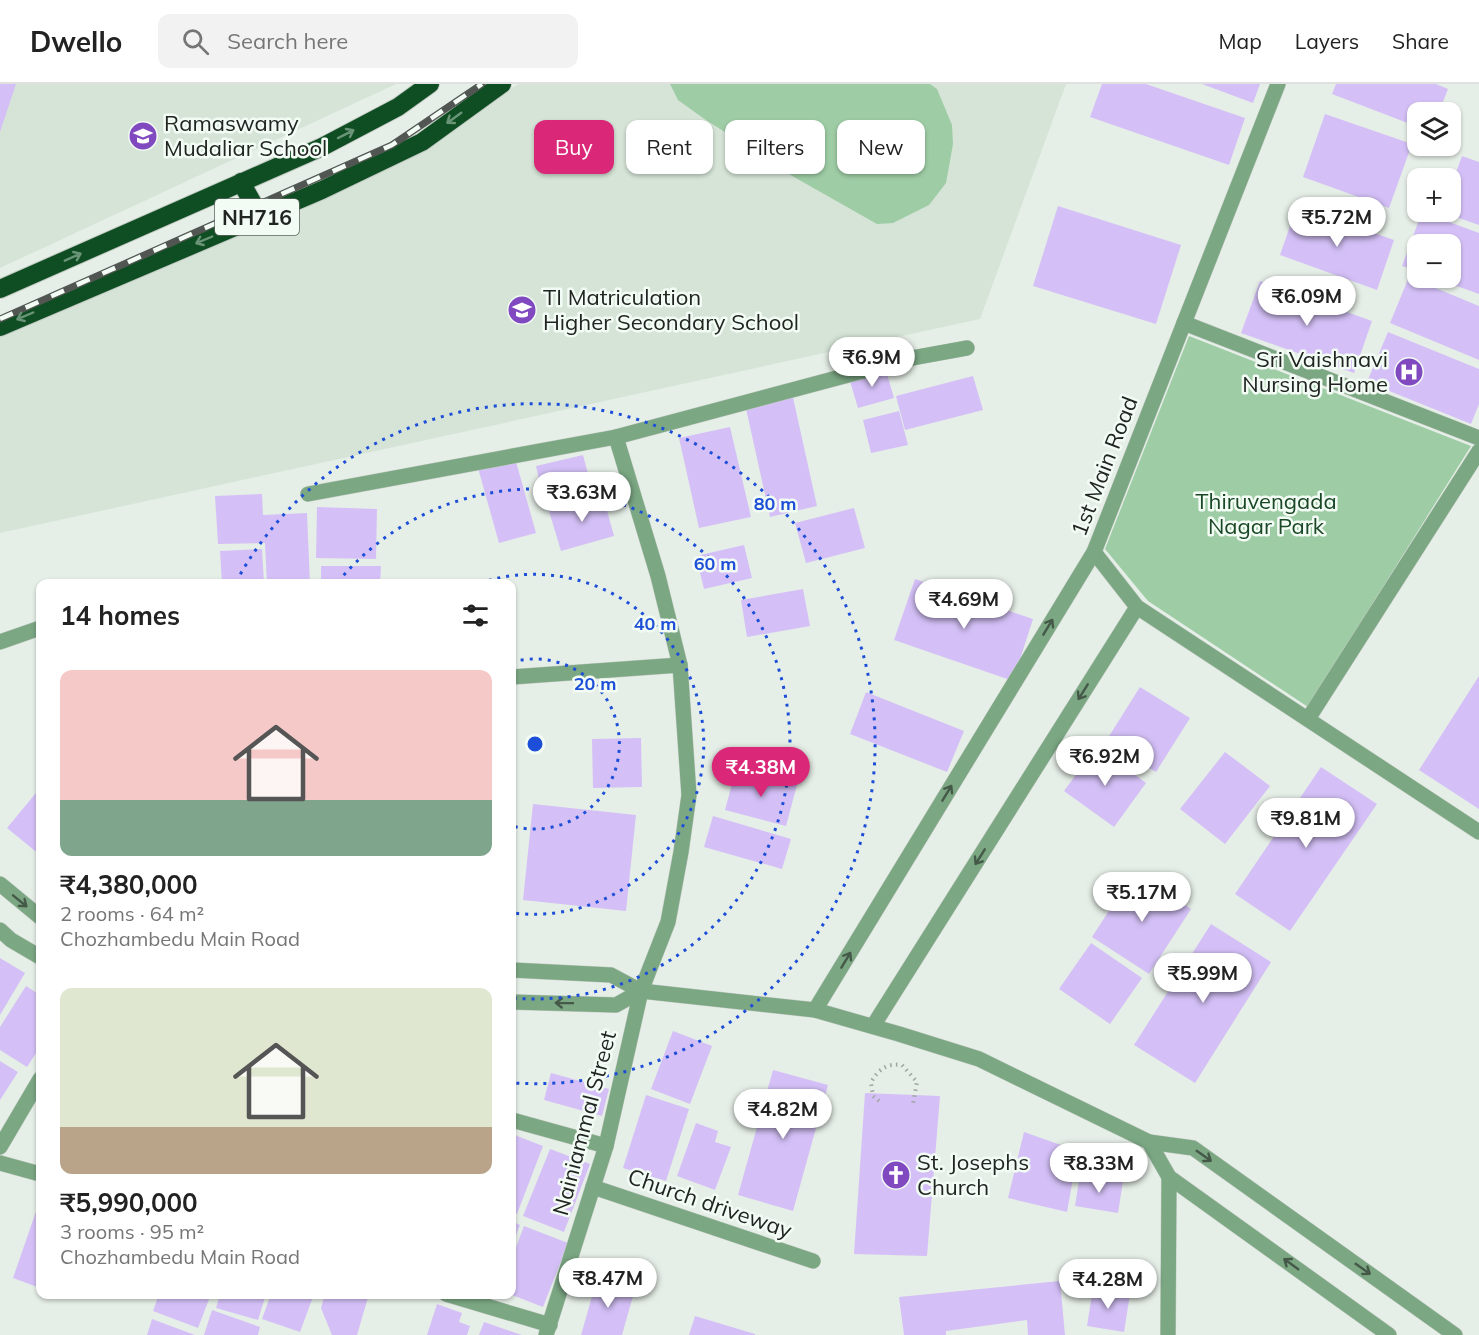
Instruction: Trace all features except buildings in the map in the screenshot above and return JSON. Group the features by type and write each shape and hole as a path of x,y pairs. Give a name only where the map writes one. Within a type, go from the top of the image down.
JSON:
{"highway":[{"name":"NH716","path":"0,289 322,147 389,112 430,84"},
{"name":"NH716","path":"0,327 322,190 422,142 502,84"},
{"path":"241,182 260,216"}],"street":[{"name":"1st Main Road","path":"1278,84 1094,552 1137,607 1479,832"},
{"path":"1184,322 1479,438"},
{"path":"308,494 616,437 912,358 967,348"},
{"name":"Nainiammal Street","path":"548,1330 606,1146 641,991 668,922 689,795 680,665 658,576 616,437"},
{"path":"1308,720 1479,451"},
{"path":"815,1010 1094,552"},
{"path":"873,1026 1137,607"},
{"path":"0,642 36,628"},
{"path":"516,677 680,665"},
{"path":"0,884 36,914"},
{"path":"0,930 11,940 36,955"},
{"path":"516,970 611,975 641,991 815,1010 979,1059 1149,1142 1193,1148 1455,1335"},
{"path":"516,1002 616,1005 641,991"},
{"path":"0,1147 36,1086"},
{"path":"516,1121 606,1146"},
{"path":"1149,1142 1169,1177 1389,1335"},
{"path":"0,1163 36,1173"},
{"path":"1168,1335 1169,1177"},
{"name":"Church driveway","path":"593,1187 813,1261"},
{"path":"460,1299 548,1330"}],"path":[{"path":"879,1101 873,1096 871,1082 890,1064 902,1065 913,1076 917,1090 913,1104"}],"shaded area":[{"name":"Ramaswamy Mudaliar School","path":"0,84 396,84 0,268"},
{"name":"TI Matriculation Higher Secondary School","path":"519,84 1066,84 980,319 0,533 0,337 361,171"}],"green space":[{"path":"670,84 930,84 937,89 952,125 953,144 946,183 929,205 893,223 877,224 789,174 825,174 825,120 725,120 725,132 713,124 713,120 706,120 678,100"},
{"name":"Thiruvengada Nagar Park","path":"1189,336 1471,446 1308,707 1148,601 1105,549"}],"railway":[{"path":"0,319 392,145 482,84"}],"place":[{"name":"Ramaswamy Mudaliar School","path":"143,136"},
{"name":"TI Matriculation Higher Secondary School","path":"522,310"},
{"name":"Sri Vaishnavi Nursing Home","path":"1409,372"},
{"name":"St. Josephs Church","path":"896,1175"}]}
